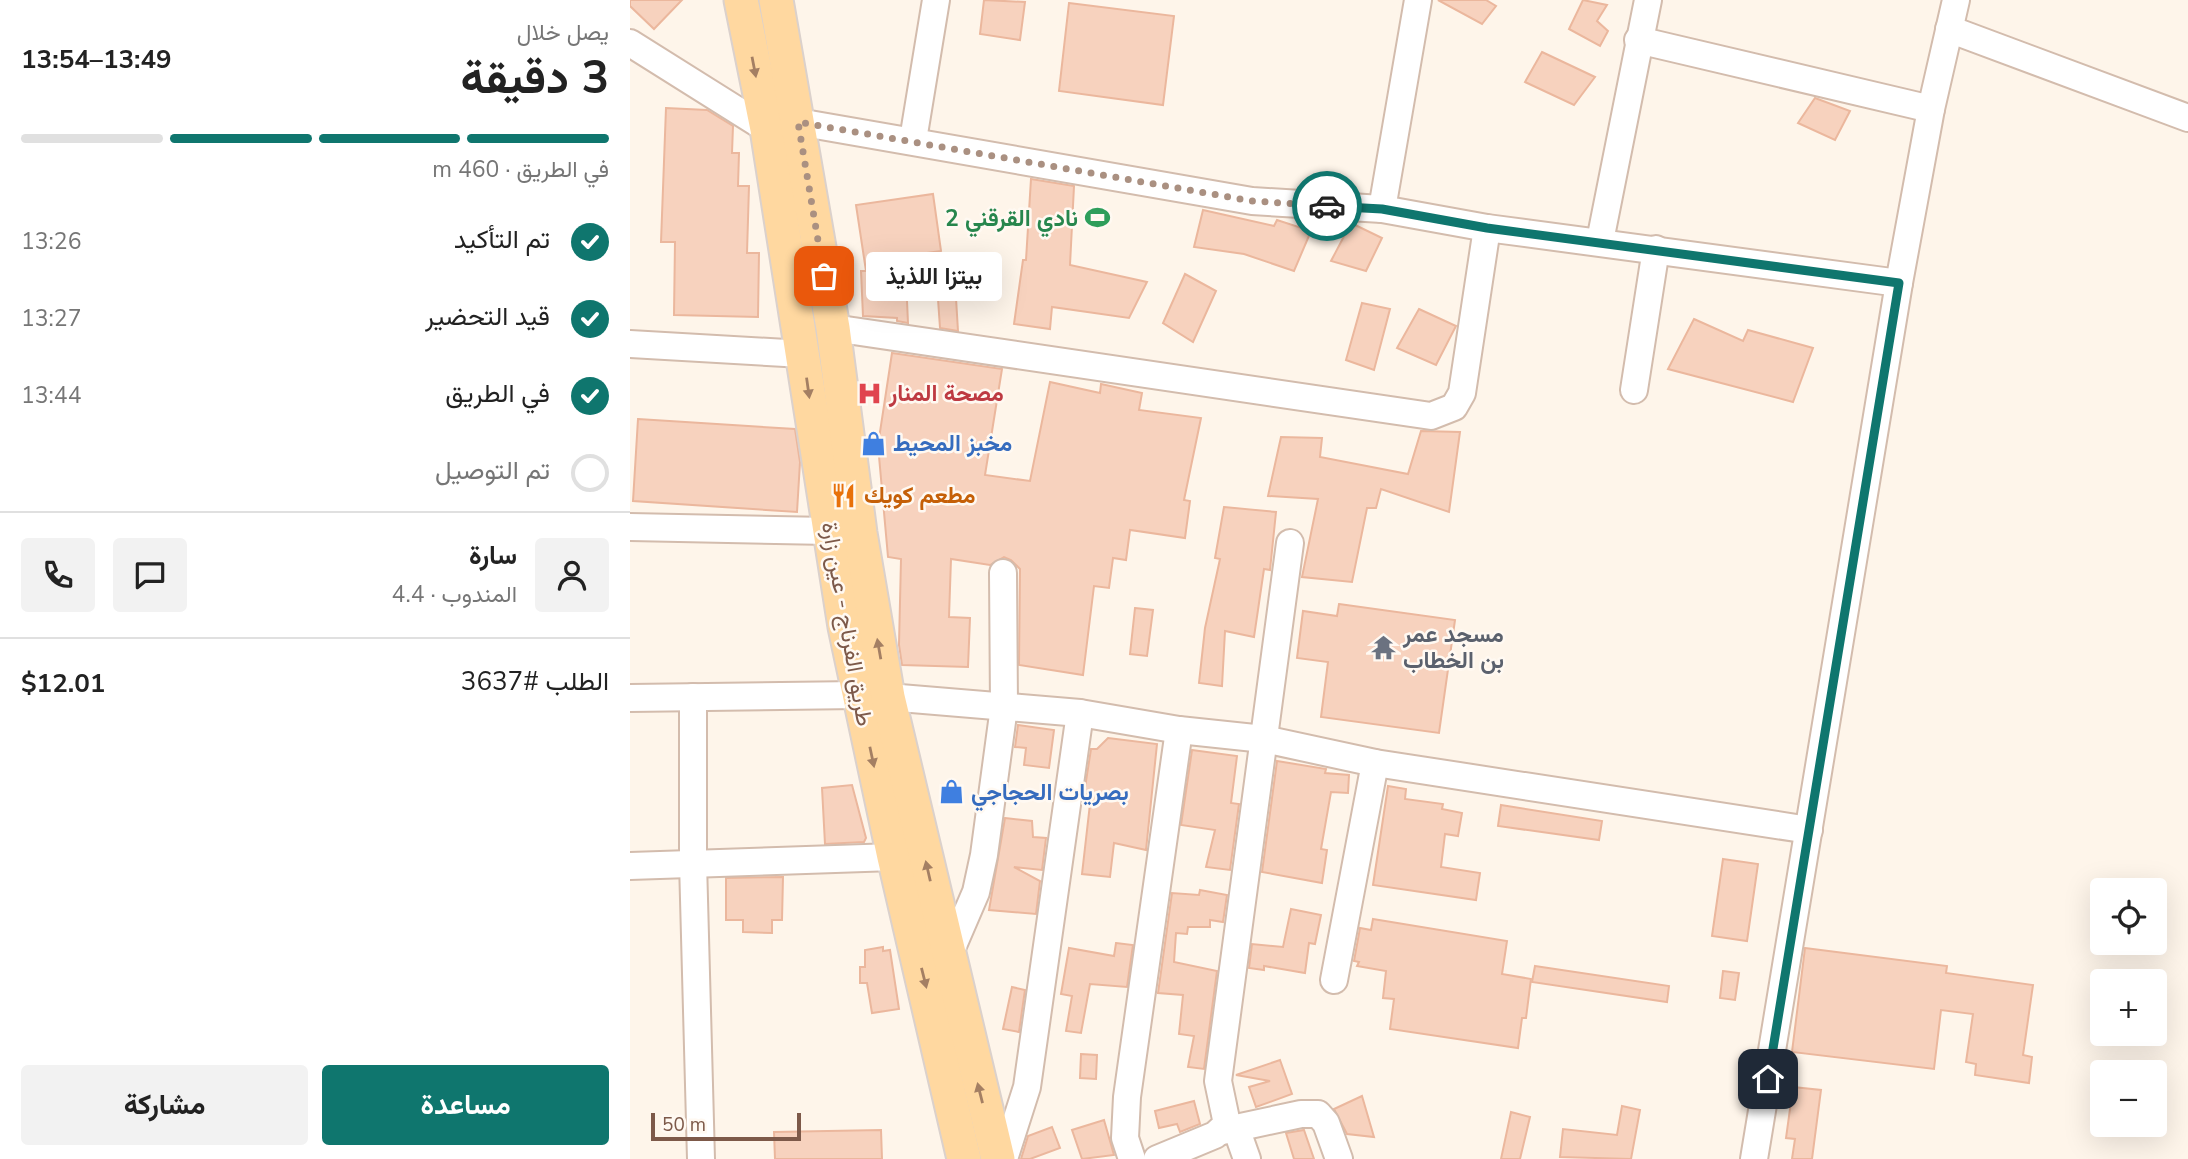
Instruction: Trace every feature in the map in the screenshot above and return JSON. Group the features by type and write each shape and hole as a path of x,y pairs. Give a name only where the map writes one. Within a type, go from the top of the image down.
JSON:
{"main road":[{"name":"طريق الفرناج - عين زارة","path":"741,0 782,125 833,328 860,533 873,696 894,857 964,1159"},
{"name":"طريق الفرناج - عين زارة","path":"776,0 782,125 803,354 829,531 948,957 998,1159"}],"street":[{"path":"913,140 936,0"},
{"path":"1382,209 1418,0"},
{"path":"1600,241 1648,0"},
{"path":"1754,1159 1899,283 1931,109 1956,0"},
{"path":"1949,29 2188,118"},
{"path":"1638,40 1931,109"},
{"path":"630,43 782,125 913,140 1252,201 1382,209 1487,228 1899,283"},
{"path":"833,328 1432,416 1454,407 1462,393 1487,228"},
{"path":"1634,390 1656,249"},
{"path":"630,344 803,354"},
{"path":"630,527 829,531"},
{"path":"1247,1159 1227,1124 1218,1081 1290,543"},
{"path":"948,957 976,891 984,855 1004,706 1003,573"},
{"path":"630,698 873,696 1080,713 1180,730 1264,738 1375,763 1809,830"},
{"path":"693,697 693,862 701,1159"},
{"path":"1004,1159 1021,1113 1027,1087 1080,713"},
{"path":"1132,1159 1125,1138 1126,1097 1180,730"},
{"path":"1334,980 1375,763"},
{"path":"630,866 894,857"},
{"path":"1164,1158 1229,1129 1301,1114 1318,1114 1326,1123 1339,1159"}],"building":[{"path":"630,0 682,0 654,29 630,6"},
{"path":"984,0 1025,2 1020,40 980,34"},
{"path":"1438,0 1486,0 1496,6 1482,24"},
{"path":"1583,0 1607,5 1597,21 1608,31 1600,46 1569,29"},
{"path":"1069,3 1174,16 1163,105 1059,91"},
{"path":"1542,52 1595,77 1574,105 1525,82"},
{"path":"1815,98 1850,111 1835,140 1798,123"},
{"path":"666,108 707,110 733,126 732,153 739,153 738,186 749,186 747,253 759,253 758,317 674,315 675,242 661,242"},
{"path":"1031,179 1074,186 1070,265 1147,282 1129,318 1052,307 1050,329 1014,324 1023,260 1026,260"},
{"path":"933,194 941,251 905,256 908,323 897,321 897,318 863,316 861,271 866,271 856,205"},
{"path":"1203,210 1274,226 1277,220 1311,231 1294,271 1244,254 1194,247"},
{"path":"1351,223 1382,238 1366,271 1331,261"},
{"path":"1185,274 1216,291 1193,342 1163,323"},
{"path":"956,298 958,331 940,328 938,299"},
{"path":"1362,303 1390,309 1374,370 1346,360"},
{"path":"1419,309 1456,326 1436,365 1397,348"},
{"path":"1694,319 1743,341 1748,330 1813,348 1793,402 1668,369"},
{"path":"892,353 1002,369 985,475 1030,481 1050,382 1100,393 1101,384 1142,393 1139,410 1201,418 1184,500 1190,501 1185,538 1130,530 1126,560 1113,558 1109,588 1094,586 1083,675 1019,665 1020,569 1004,557 990,565 951,559 949,617 970,618 968,667 902,665 899,645 901,559 888,557 878,445"},
{"path":"638,419 795,429 800,462 797,512 633,501"},
{"path":"1421,431 1460,432 1449,512 1381,489 1376,508 1367,508 1352,582 1302,577 1318,499 1268,496 1281,437 1322,438 1320,457 1408,474"},
{"path":"1224,507 1276,512 1270,570 1264,569 1254,637 1225,631 1222,686 1199,683 1205,628 1220,559 1215,558"},
{"path":"1339,604 1455,620 1439,733 1321,717 1328,662 1297,658 1303,611 1337,616"},
{"path":"1135,608 1153,610 1147,656 1130,654"},
{"path":"1018,725 1054,730 1049,768 1024,765 1026,748 1015,747"},
{"path":"1108,738 1157,744 1146,850 1114,843 1110,877 1082,874 1091,795 1084,794 1091,749 1097,749"},
{"path":"1192,750 1237,756 1231,803 1239,804 1230,870 1206,867 1215,830 1181,825"},
{"path":"1277,761 1326,769 1325,773 1349,775 1348,793 1331,792 1321,849 1327,850 1322,883 1262,872"},
{"path":"852,785 866,838 864,842 825,844 822,788"},
{"path":"1388,786 1406,789 1405,799 1443,804 1442,809 1462,813 1458,836 1445,834 1441,867 1480,873 1476,900 1373,885"},
{"path":"1501,805 1602,821 1599,840 1498,826"},
{"path":"1005,818 1032,821 1033,837 1046,838 1042,870 1014,867 1040,881 1036,914 989,910"},
{"path":"1723,859 1758,864 1747,941 1712,936"},
{"path":"783,877 782,920 772,920 772,933 743,932 743,920 726,920 726,878"},
{"path":"1200,890 1227,895 1223,922 1210,920 1210,927 1188,927 1187,934 1176,933 1174,962 1217,971 1204,1069 1188,1067 1194,1036 1179,1034 1183,995 1158,993 1172,893 1199,895"},
{"path":"1291,909 1321,915 1315,944 1309,943 1305,973 1264,966 1264,970 1249,968 1252,944 1283,947"},
{"path":"1373,919 1507,941 1502,974 1531,979 1526,1018 1522,1018 1518,1048 1390,1029 1394,999 1383,998 1386,971 1357,966 1359,962 1354,961 1360,928 1371,930"},
{"path":"1116,943 1133,945 1127,987 1090,984 1081,1033 1066,1031 1072,996 1061,994 1069,948 1114,956"},
{"path":"883,947 883,951 890,950 899,1009 872,1013 867,983 860,983 860,967 865,967 865,950"},
{"path":"1805,948 1947,966 1946,973 2033,985 2023,1055 2032,1057 2029,1083 1975,1075 1976,1064 1966,1062 1973,1014 1941,1010 1934,1069 1792,1052"},
{"path":"1535,966 1669,986 1667,1002 1532,982"},
{"path":"1723,971 1739,973 1735,1000 1720,998"},
{"path":"1012,987 1025,990 1019,1032 1003,1029"},
{"path":"1081,1054 1097,1055 1096,1079 1080,1078"},
{"path":"1280,1060 1292,1094 1256,1107 1249,1087 1270,1081 1236,1075"},
{"path":"1793,1087 1821,1090 1812,1159 1792,1159 1795,1139 1786,1138"},
{"path":"1362,1096 1374,1137 1347,1134 1334,1109"},
{"path":"1194,1101 1200,1124 1180,1132 1177,1124 1159,1128 1155,1111"},
{"path":"1622,1106 1640,1110 1631,1159 1560,1157 1563,1129 1617,1135"},
{"path":"1511,1112 1530,1117 1520,1159 1501,1159"},
{"path":"1104,1120 1114,1155 1082,1159 1072,1130"},
{"path":"1052,1127 1060,1148 1030,1159 1021,1159 1028,1136"},
{"path":"881,1130 882,1159 775,1159 774,1132"},
{"path":"1304,1130 1314,1159 1294,1159 1286,1133"}],"way so far":[{"path":"824,276 798,122 1252,201 1327,206"}],"place":[{"name":"نادي القرقني 2","path":"1098,218"},
{"name":"بيتزا اللذيذ","path":"824,276"},
{"name":"مصحة المنار","path":"869,393"},
{"name":"مخبز المحيط","path":"873,443"},
{"name":"مطعم كويك","path":"844,495"},
{"name":"مسجد عمر بن الخطاب","path":"1383,647"},
{"name":"بصريات الحجاجي","path":"951,792"}],"route":[{"path":"1327,206 1382,209 1487,228 1899,283 1768,1079"}]}
